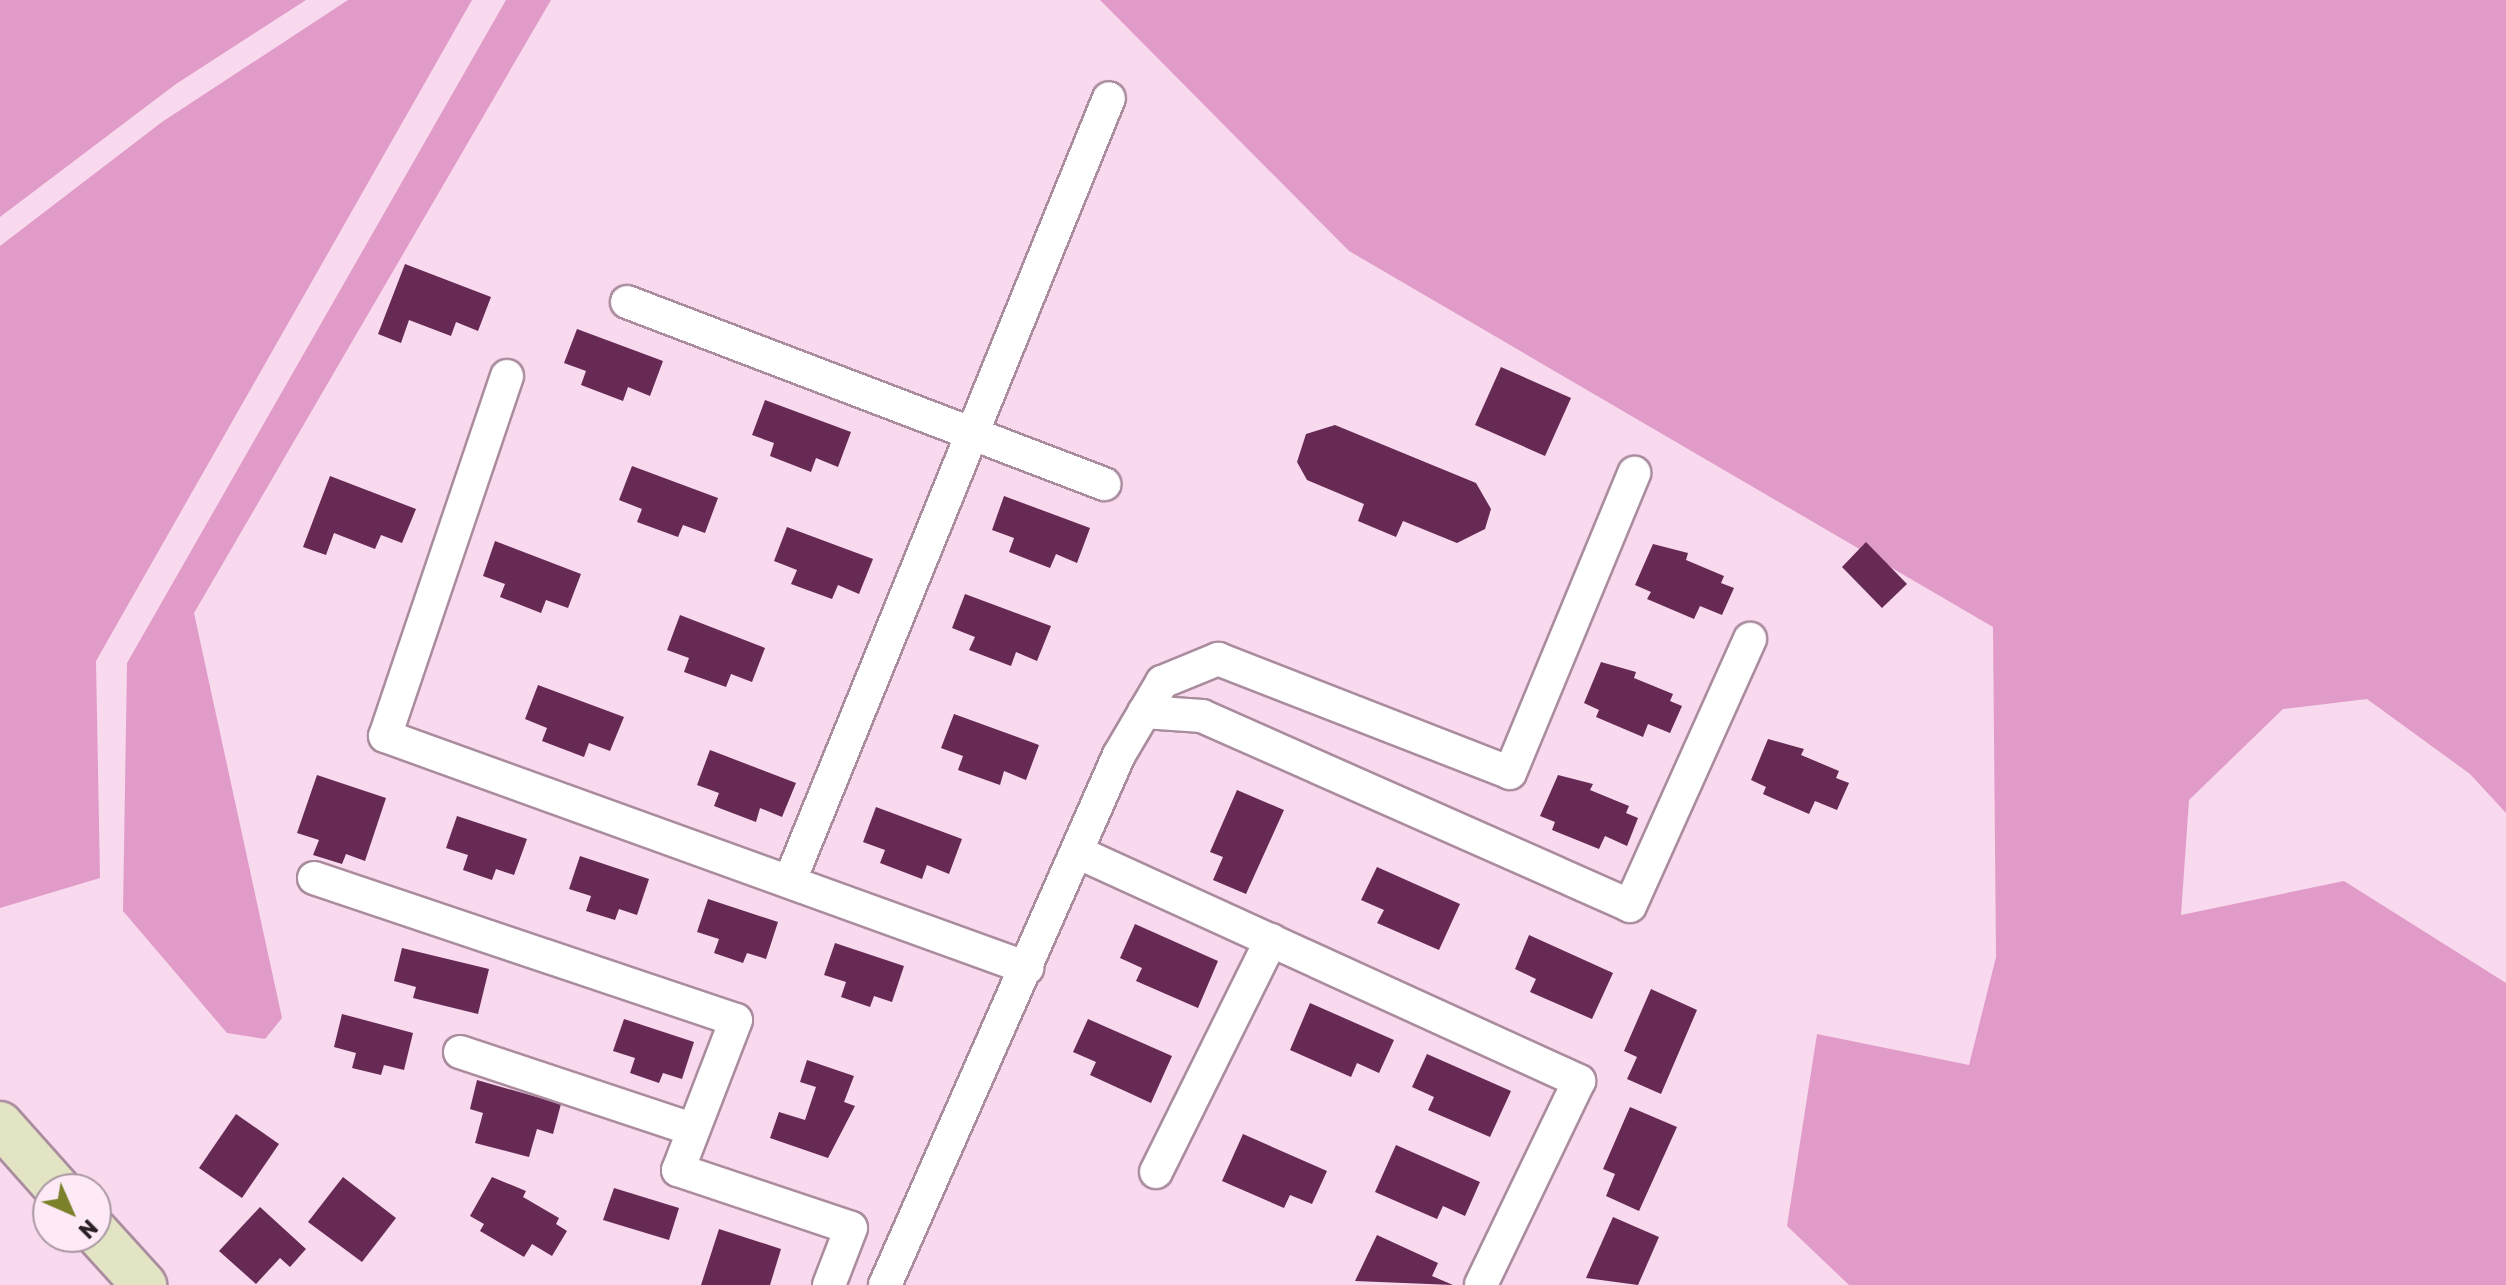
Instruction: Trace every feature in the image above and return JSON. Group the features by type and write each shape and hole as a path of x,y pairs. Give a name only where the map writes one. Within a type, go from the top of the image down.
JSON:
{"street":[{"path":"791,878 1109,98"},
{"path":"627,302 1104,484"},
{"path":"507,376 385,736 791,878 1027,968"},
{"path":"885,1285 1077,852 1144,712 1162,682 1218,659 1510,773 1634,473"},
{"path":"1144,712 1202,716 1630,906 1750,639"},
{"path":"1077,852 1579,1081 1481,1285"},
{"path":"314,878 736,1020 678,1170 851,1228 829,1285"},
{"path":"1156,1172 1271,940"},
{"path":"460,1052 692,1129"},
{"path":"0,1124 44,1173"},
{"path":"112,1250 144,1285"}],"shaded area":[{"path":"0,0 306,0 176,84 0,217"},
{"path":"348,0 472,0 96,661 100,878 0,908 0,246 162,122"},
{"path":"506,0 551,0 194,613 282,1018 265,1039 227,1033 123,911 127,663"},
{"path":"1100,0 2506,0 2506,813 2470,774 2367,699 2283,709 2189,800 2181,915 2344,881 2506,983 2506,1285 1849,1285 1787,1226 1817,1034 1969,1065 1996,957 1993,627 1349,251"}],"building":[{"path":"405,264 491,297 478,331 456,322 451,336 409,320 401,343 378,334"},
{"path":"577,329 663,361 650,396 628,387 623,401 581,385 586,371 564,363"},
{"path":"1501,367 1571,398 1545,456 1475,425"},
{"path":"765,400 851,432 838,467 816,458 811,472 770,456 774,443 752,435"},
{"path":"1335,425 1476,483 1491,509 1485,529 1457,543 1403,521 1396,537 1358,521 1364,504 1307,480 1297,462 1306,434"},
{"path":"632,466 718,498 705,533 683,525 678,537 637,522 642,509 619,500"},
{"path":"330,476 416,509 402,543 381,535 375,549 334,533 326,555 303,547"},
{"path":"1004,496 1090,528 1077,563 1056,554 1050,568 1009,552 1014,538 992,530"},
{"path":"787,527 873,559 859,594 838,585 832,599 791,584 797,570 774,561"},
{"path":"495,541 581,574 568,608 546,600 541,613 500,597 505,584 483,576"},
{"path":"1866,542 1907,584 1882,608 1842,567"},
{"path":"1653,544 1688,553 1686,560 1724,576 1721,583 1734,588 1722,615 1700,606 1694,619 1647,599 1651,592 1635,585"},
{"path":"965,594 1051,626 1037,661 1016,652 1011,666 969,650 975,637 952,628"},
{"path":"680,615 765,648 752,682 731,674 726,687 684,672 689,658 667,650"},
{"path":"1601,662 1636,672 1634,678 1673,694 1670,701 1682,706 1670,733 1648,724 1643,737 1596,717 1599,710 1584,703"},
{"path":"538,685 624,717 610,751 589,743 584,757 542,741 547,728 525,719"},
{"path":"954,714 1039,745 1026,780 1004,771 1000,785 958,770 963,756 941,748"},
{"path":"1768,739 1804,749 1801,755 1839,771 1836,778 1849,783 1837,810 1815,801 1809,814 1763,794 1766,787 1751,780"},
{"path":"710,750 796,783 782,817 760,808 756,822 714,806 719,793 697,785"},
{"path":"317,775 386,798 365,861 346,854 342,864 313,855 319,840 297,833"},
{"path":"1558,775 1593,784 1590,790 1629,806 1626,813 1638,818 1627,846 1605,836 1599,849 1552,830 1555,822 1540,816"},
{"path":"1237,790 1284,810 1246,894 1213,880 1223,857 1210,852"},
{"path":"876,807 962,839 949,874 927,865 922,879 880,863 885,850 863,842"},
{"path":"457,816 527,839 514,875 496,869 492,880 463,870 468,855 446,848"},
{"path":"580,856 649,879 637,915 619,909 615,920 586,911 591,896 569,889"},
{"path":"1377,867 1460,904 1439,950 1377,923 1384,910 1361,900"},
{"path":"708,899 778,922 766,959 747,953 743,963 714,953 719,939 697,932"},
{"path":"1135,924 1218,961 1198,1008 1136,981 1142,968 1120,958"},
{"path":"1529,935 1613,973 1592,1019 1530,992 1536,979 1515,969"},
{"path":"835,943 904,966 892,1002 874,996 870,1007 841,997 846,982 824,975"},
{"path":"402,948 489,969 478,1014 413,998 416,987 394,981"},
{"path":"1651,989 1697,1010 1661,1094 1627,1079 1637,1057 1624,1051"},
{"path":"1310,1003 1394,1040 1379,1073 1357,1063 1351,1077 1290,1050"},
{"path":"342,1014 413,1033 404,1070 384,1065 381,1075 352,1068 356,1053 334,1047"},
{"path":"624,1019 694,1042 682,1079 663,1073 659,1083 630,1073 635,1058 613,1051"},
{"path":"1088,1019 1172,1056 1151,1103 1090,1075 1096,1062 1073,1052"},
{"path":"1427,1054 1511,1091 1490,1137 1428,1110 1434,1097 1412,1087"},
{"path":"807,1060 854,1076 844,1102 855,1106 828,1158 770,1138 779,1112 805,1120 816,1087 800,1082"},
{"path":"477,1080 561,1104 553,1134 537,1129 529,1157 475,1143 483,1113 470,1109"},
{"path":"1630,1107 1677,1127 1639,1211 1606,1196 1615,1174 1603,1169"},
{"path":"236,1114 279,1144 242,1198 199,1168"},
{"path":"1243,1134 1327,1171 1312,1204 1290,1195 1284,1208 1222,1181"},
{"path":"1396,1145 1480,1182 1465,1216 1443,1206 1437,1219 1375,1192"},
{"path":"343,1177 396,1218 362,1262 308,1222"},
{"path":"492,1177 526,1191 523,1197 559,1218 556,1224 567,1231 552,1256 532,1244 524,1257 480,1231 484,1224 470,1216"},
{"path":"614,1188 679,1208 669,1240 603,1220"},
{"path":"260,1207 306,1249 290,1267 280,1258 256,1284 219,1251"},
{"path":"1613,1217 1659,1237 1638,1285 1586,1278"},
{"path":"719,1229 781,1249 770,1285 701,1285"},
{"path":"1377,1235 1438,1263 1432,1276 1453,1285 1355,1281"}]}
